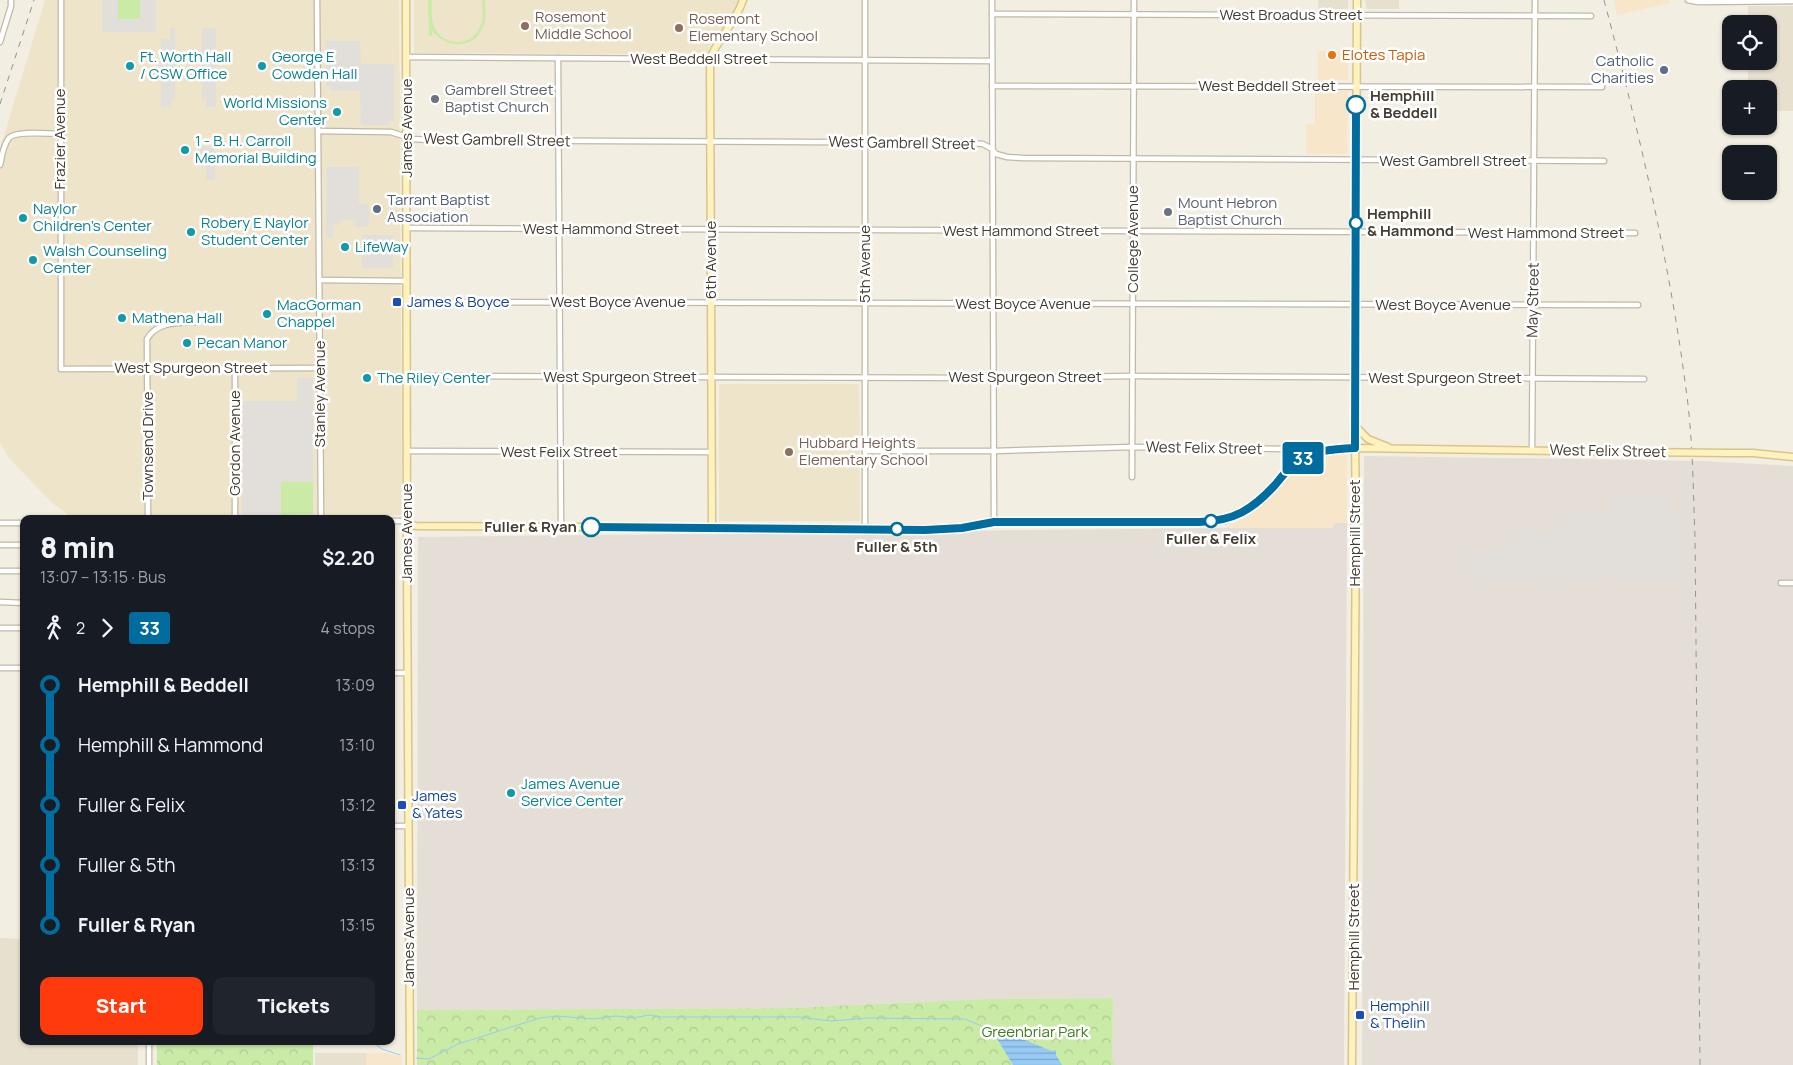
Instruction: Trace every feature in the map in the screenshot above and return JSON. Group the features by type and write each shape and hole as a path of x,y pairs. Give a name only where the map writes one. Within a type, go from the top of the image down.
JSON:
{"main road":[{"name":"James Avenue","path":"406,0 410,1065"},
{"name":"6th Avenue","path":"712,528 710,59 714,48 736,17 743,0"},
{"name":"Hemphill Street","path":"1352,1065 1357,0"},
{"path":"1355,426 1368,438 1391,449"},
{"name":"West Felix Street","path":"1321,451 1355,448 1753,453 1793,458"},
{"path":"1283,449 1295,463"},
{"path":"407,523 416,526 949,529 994,522 1181,522 1226,520 1250,508 1261,499 1295,463 1321,451"}],"street":[{"path":"0,42 11,0"},
{"name":"Frazier Avenue","path":"61,0 62,369"},
{"name":"Stanley Avenue","path":"317,0 321,515"},
{"name":"5th Avenue","path":"865,0 865,529"},
{"path":"992,0 994,522"},
{"name":"College Avenue","path":"1132,477 1134,0"},
{"name":"May Street","path":"1532,450 1534,0"},
{"path":"1688,0 1698,2 1793,1"},
{"name":"West Broadus Street","path":"992,14 1591,16"},
{"name":"West Beddell Street","path":"406,57 992,61"},
{"path":"558,58 561,527"},
{"name":"West Beddell Street","path":"992,86 1602,87"},
{"name":"West Gambrell Street","path":"318,131 391,132 413,139 428,140 972,143 983,144 992,149 996,154 1007,157 1604,161"},
{"path":"0,165 4,147 10,138 17,134 60,134"},
{"name":"West Hammond Street","path":"407,228 1635,233"},
{"path":"319,280 407,281"},
{"name":"West Boyce Avenue","path":"407,302 1638,306"},
{"name":"Townsend Drive","path":"148,515 147,339 156,328 173,323 197,322"},
{"name":"Gordon Avenue","path":"235,368 235,515"},
{"name":"West Spurgeon Street","path":"62,369 320,368"},
{"name":"West Spurgeon Street","path":"407,376 993,378 1132,376 1644,379"},
{"name":"West Felix Street","path":"865,451 994,451 1132,447 1283,449 1302,447 1321,451"},
{"name":"West Felix Street","path":"407,451 711,452"},
{"path":"395,521 407,523"},
{"path":"0,523 20,523"},
{"path":"0,545 20,545"},
{"path":"0,571 20,571"},
{"path":"1781,583 1793,583"},
{"path":"0,602 20,603"},
{"path":"0,628 20,628"},
{"path":"0,668 20,668"},
{"path":"395,673 408,673"},
{"path":"395,826 409,826"},
{"path":"149,1045 149,1065"}],"shaded area":[{"path":"45,0 399,0 402,515 69,515 51,502 9,458 0,443 0,149"},
{"path":"102,0 118,0 118,19 140,19 140,0 156,0 156,32 102,32"},
{"name":"Rosemont Middle School","path":"414,0 738,0 732,16 713,41 707,53 636,54 414,53"},
{"path":"1318,0 1348,0 1348,9 1318,9"},
{"path":"1365,0 1399,0 1399,9 1367,9"},
{"path":"1614,0 1669,0 1670,3 1617,15"},
{"path":"1748,6 1793,6 1793,111 1777,111 1777,80 1748,80 1748,70 1777,70 1777,15 1748,15"},
{"path":"170,28 175,28 175,99 171,99 171,107 161,107 161,39 170,39"},
{"path":"202,28 216,28 216,107 206,107 206,99 202,99"},
{"path":"326,41 360,41 361,64 394,64 394,121 390,121 389,125 361,125 360,91 331,91 331,86 326,86"},
{"path":"1318,51 1348,51 1348,80 1318,80"},
{"path":"1348,91 1347,154 1306,154 1306,125 1315,124 1315,92"},
{"path":"200,146 214,146 215,180 206,180 206,159 200,159"},
{"path":"327,167 359,167 359,203 369,204 369,227 356,227 355,220 340,220 339,225 333,225 333,238 326,238"},
{"path":"362,235 393,235 393,268 362,268"},
{"path":"297,378 313,378 313,482 281,482 281,515 242,515 242,401 297,401"},
{"name":"Hubbard Heights Elementary School","path":"719,384 859,384 860,521 719,521"},
{"path":"1336,454 1347,455 1347,523 1335,523 1334,528 1225,528 1252,514 1303,464"},
{"path":"1364,456 1701,461 1793,466 1793,1065 1362,1065"},
{"path":"1614,497 1668,497 1668,501 1674,507 1678,507 1678,584 1668,584 1668,578 1664,576 1664,580 1618,580 1618,575 1599,575 1598,580 1557,580 1556,575 1541,575 1541,580 1478,579 1478,575 1472,570 1468,570 1468,557 1473,557 1478,552 1478,548 1508,548 1508,552 1510,541 1512,537 1518,535 1518,531 1543,531 1543,535 1558,535 1559,523 1567,518 1567,514 1602,514 1603,518 1606,505 1613,501"},
{"path":"1334,523 1347,523 1344,1065 1116,1065 1112,1060 1113,998 985,999 791,1008 417,1010 418,537 1333,528"},
{"path":"0,938 20,939 20,1045 138,1045 138,1065 0,1065"},
{"path":"315,1053 366,1053 366,1065 315,1065"},
{"path":"366,1053 388,1053 402,1057 402,1065 366,1065"}],"green space":[{"path":"118,0 140,0 140,19 118,19"},
{"path":"428,0 432,0 432,21 438,34 450,41 457,42 464,41 476,34 482,21 482,0 485,0 485,21 479,35 473,40 459,44 444,41 432,30 432,36 429,36"},
{"path":"281,482 313,482 313,514 281,515"},
{"name":"Greenbriar Park","path":"1113,998 1112,1059 1116,1065 417,1065 417,1010 791,1008 985,999"},
{"path":"157,1045 313,1045 313,1065 157,1065"}],"water":[{"path":"998,1033 1007,1033 1052,1051 1056,1050 1056,1055 1062,1065 1013,1065 996,1037"}],"waterway":[{"path":"416,1058 429,1059 458,1044 540,1018 557,1016 593,1019 616,1016 633,1018 649,1015 661,1017 799,1017 831,1021 867,1018 965,1019 989,1029 997,1035"},
{"path":"376,1045 382,1049 400,1055"}],"railway":[{"path":"0,104 34,0"},
{"path":"1604,0 1629,96 1662,242 1679,340 1690,426 1695,537 1700,1065"}],"bus line":[{"name":"33","path":"591,527 925,530 962,528 994,522 1207,522 1226,520 1250,508 1295,463 1321,451 1355,448 1356,105"}],"place":[{"name":"Rosemont Middle School","path":"525,26"},
{"name":"Rosemont Elementary School","path":"679,28"},
{"name":"Elotes Tapia","path":"1332,55"},
{"name":"Ft. Worth Hall / CSW Office","path":"130,66"},
{"name":"George E Cowden Hall","path":"262,66"},
{"name":"Catholic Charities","path":"1664,70"},
{"name":"Gambrell Street Baptist Church","path":"435,99"},
{"name":"Hemphill & Beddell","path":"1356,105"},
{"name":"World Missions Center","path":"337,112"},
{"name":"1 - B. H. Carroll Memorial Building","path":"185,150"},
{"name":"Tarrant Baptist Association","path":"377,209"},
{"name":"Mount Hebron Baptist Church","path":"1168,212"},
{"name":"Naylor Children's Center","path":"23,218"},
{"name":"Hemphill & Hammond","path":"1356,223"},
{"name":"Robery E Naylor Student Center","path":"191,232"},
{"name":"LifeWay","path":"345,247"},
{"name":"Walsh Counseling Center","path":"33,260"},
{"name":"James & Boyce","path":"397,302"},
{"name":"MacGorman Chappel","path":"267,314"},
{"name":"Mathena Hall","path":"122,318"},
{"name":"Pecan Manor","path":"187,343"},
{"name":"The Riley Center","path":"367,378"},
{"name":"Hubbard Heights Elementary School","path":"789,452"},
{"name":"Fuller & Felix","path":"1211,521"},
{"name":"Fuller & Ryan","path":"591,527"},
{"name":"Fuller & 5th","path":"897,529"},
{"name":"James Avenue Service Center","path":"511,793"},
{"name":"James & Yates","path":"402,805"},
{"name":"Hemphill & Thelin","path":"1360,1015"}]}
